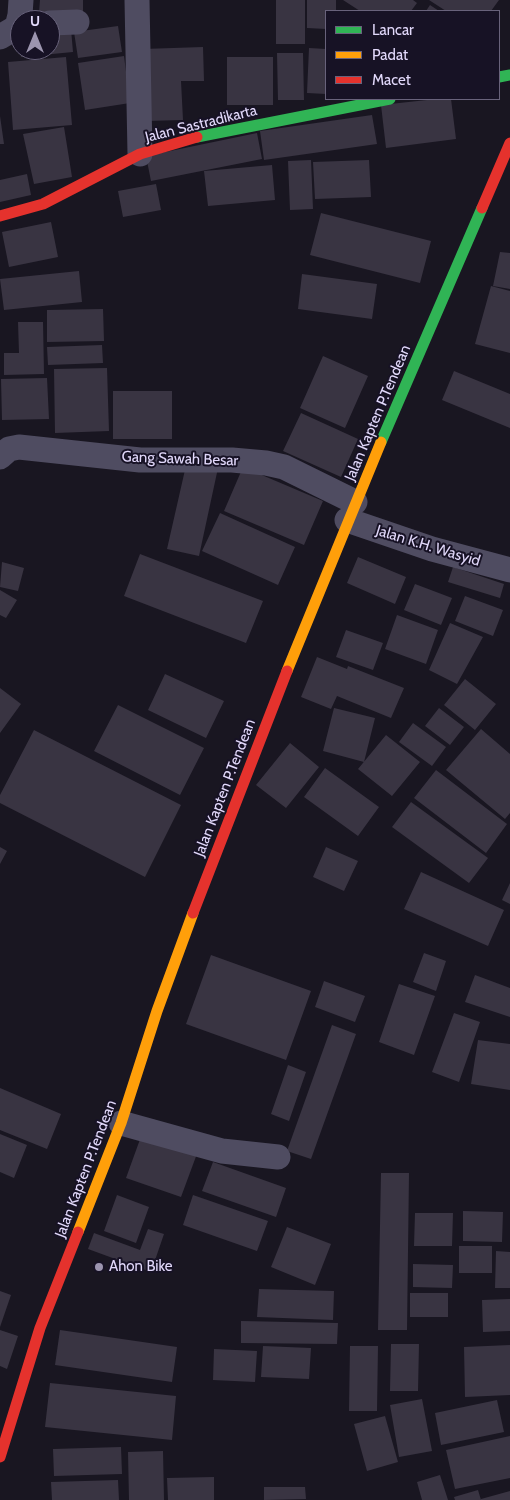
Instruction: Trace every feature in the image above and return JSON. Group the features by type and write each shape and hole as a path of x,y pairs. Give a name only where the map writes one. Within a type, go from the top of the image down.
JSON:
{"street":[{"path":"137,0 140,154"},
{"path":"60,23 77,22"},
{"name":"Jalan Sastradikarta","path":"0,216 43,204 72,191 140,154 199,137 385,100"},
{"name":"Jalan Kapten P.Tendean","path":"0,1457 40,1328 121,1123 157,1011 223,831 351,511 510,143"},
{"name":"Gang Sawah Besar","path":"0,457 9,449 19,447 140,460 232,460 266,463 284,467 351,511"},
{"name":"Jalan K.H. Wasyid","path":"351,511 432,549 510,570"},
{"path":"121,1123 222,1151 278,1157"}],"building":[{"path":"40,0 83,0 83,14 60,13 60,10 39,10"},
{"path":"276,0 305,0 305,44 276,44"},
{"path":"307,0 336,0 336,10 325,10 325,29 307,28"},
{"path":"343,0 413,0 417,3 412,10 358,10"},
{"path":"429,0 499,0 492,10 444,10"},
{"path":"430,5 438,10 427,10"},
{"path":"118,26 122,52 78,58 74,32"},
{"path":"71,29 73,52 60,53 60,30"},
{"path":"203,47 204,81 181,81 183,120 145,121 143,49"},
{"path":"309,48 325,49 325,94 307,93"},
{"path":"277,53 303,53 304,100 278,100"},
{"path":"124,56 130,103 85,110 78,63"},
{"path":"66,57 72,125 13,130 8,62 60,60 60,58"},
{"path":"227,57 273,57 273,105 227,105"},
{"path":"427,100 451,100 456,139 386,148 381,105"},
{"path":"372,115 377,144 264,160 260,131"},
{"path":"0,116 4,144 0,144"},
{"path":"64,127 72,177 34,184 23,134"},
{"path":"257,133 262,159 151,181 146,156"},
{"path":"311,160 313,209 290,210 288,161"},
{"path":"369,160 371,197 315,199 313,162"},
{"path":"272,165 275,200 208,206 204,171"},
{"path":"27,174 31,195 0,202 0,180"},
{"path":"156,184 161,210 123,217 118,191"},
{"path":"321,213 431,241 420,283 310,255"},
{"path":"51,222 58,257 9,267 2,232"},
{"path":"500,252 510,253 510,289 493,286"},
{"path":"79,271 82,302 4,310 0,279"},
{"path":"302,274 377,284 372,319 298,309"},
{"path":"491,286 510,291 510,353 475,344"},
{"path":"103,309 104,341 47,342 47,310"},
{"path":"18,322 43,322 44,374 4,375 4,353 19,353"},
{"path":"102,345 103,363 48,365 47,347"},
{"path":"323,356 368,376 345,428 300,408"},
{"path":"107,368 109,431 55,433 54,369"},
{"path":"454,371 510,394 510,428 442,400"},
{"path":"47,378 49,419 2,420 1,379"},
{"path":"113,391 172,391 172,439 113,439"},
{"path":"301,413 358,439 341,477 283,451"},
{"path":"187,461 218,468 199,556 167,549"},
{"path":"243,467 323,501 304,545 224,511"},
{"path":"220,513 295,547 278,585 202,551"},
{"path":"140,554 263,601 246,643 124,596"},
{"path":"358,557 406,577 395,604 347,583"},
{"path":"2,562 24,568 18,591 0,587"},
{"path":"453,567 504,584 500,598 448,582"},
{"path":"415,584 452,598 441,625 404,610"},
{"path":"0,590 17,600 6,618 0,615"},
{"path":"465,596 503,610 493,636 455,621"},
{"path":"397,615 438,630 426,664 385,649"},
{"path":"450,623 483,637 457,684 429,670"},
{"path":"346,630 383,643 373,670 336,657"},
{"path":"317,657 347,669 348,666 404,688 391,718 337,696 331,709 301,697"},
{"path":"165,674 224,701 206,738 148,710"},
{"path":"465,679 496,704 475,730 444,705"},
{"path":"0,688 21,704 0,733"},
{"path":"118,705 204,748 180,795 94,751"},
{"path":"334,708 375,718 364,762 323,751"},
{"path":"439,708 464,727 450,745 425,726"},
{"path":"413,723 446,747 432,766 399,742"},
{"path":"481,729 510,754 510,813 505,819 446,770"},
{"path":"34,730 181,805 145,877 0,803 0,795"},
{"path":"386,735 420,762 392,796 358,769"},
{"path":"290,743 319,767 286,808 256,785"},
{"path":"325,768 379,807 358,836 304,797"},
{"path":"436,770 507,824 486,853 414,798"},
{"path":"411,802 488,858 469,883 392,827"},
{"path":"0,847 7,851 0,864"},
{"path":"326,847 358,861 344,891 313,877"},
{"path":"421,872 504,910 488,946 404,909"},
{"path":"510,883 510,904 502,900"},
{"path":"424,953 446,961 436,991 413,982"},
{"path":"211,955 311,991 286,1060 186,1024"},
{"path":"475,975 510,988 510,1017 465,1002"},
{"path":"324,981 365,996 355,1022 315,1007"},
{"path":"399,984 435,996 414,1055 379,1042"},
{"path":"454,1013 480,1022 459,1082 432,1072"},
{"path":"332,1025 356,1034 311,1159 287,1151"},
{"path":"478,1040 510,1044 510,1090 471,1084"},
{"path":"288,1065 306,1072 289,1121 271,1114"},
{"path":"0,1088 61,1114 47,1149 0,1130"},
{"path":"143,1131 198,1151 181,1197 126,1178"},
{"path":"0,1134 27,1145 14,1178 0,1172"},
{"path":"213,1162 286,1188 276,1217 202,1191"},
{"path":"381,1173 409,1173 407,1330 378,1330"},
{"path":"117,1195 149,1207 136,1243 104,1231"},
{"path":"193,1195 268,1221 257,1251 183,1225"},
{"path":"463,1211 503,1212 502,1242 463,1241"},
{"path":"415,1213 453,1213 452,1246 414,1246"},
{"path":"287,1227 331,1244 315,1285 271,1267"},
{"path":"148,1229 164,1234 151,1272 88,1249 94,1233 140,1250"},
{"path":"459,1246 492,1246 492,1273 459,1273"},
{"path":"496,1251 510,1252 510,1288 495,1288"},
{"path":"413,1264 453,1265 452,1288 413,1287"},
{"path":"259,1289 334,1291 333,1320 257,1317"},
{"path":"0,1291 11,1295 0,1327"},
{"path":"410,1293 448,1293 448,1317 410,1317"},
{"path":"510,1299 510,1331 483,1332 482,1300"},
{"path":"241,1321 338,1323 337,1344 241,1343"},
{"path":"0,1330 18,1336 7,1369 0,1366"},
{"path":"60,1330 177,1347 172,1382 55,1365"},
{"path":"391,1344 419,1344 418,1391 390,1391"},
{"path":"510,1345 510,1395 465,1397 464,1347"},
{"path":"263,1346 311,1348 309,1379 261,1377"},
{"path":"350,1346 378,1346 377,1411 349,1411"},
{"path":"214,1349 257,1351 255,1382 213,1380"},
{"path":"50,1383 176,1396 172,1440 45,1427"},
{"path":"422,1399 432,1451 399,1457 390,1405"},
{"path":"497,1400 504,1432 441,1445 435,1413"},
{"path":"385,1416 398,1462 367,1471 354,1424"},
{"path":"510,1436 510,1478 455,1489 446,1450"},
{"path":"121,1447 122,1474 54,1476 53,1449"},
{"path":"163,1451 164,1500 129,1500 128,1452"},
{"path":"440,1475 448,1500 422,1500 417,1482"},
{"path":"214,1477 214,1500 168,1500 167,1478"},
{"path":"118,1480 119,1500 52,1500 51,1482"},
{"path":"264,1487 305,1487 306,1499 264,1500"},
{"path":"478,1490 481,1500 455,1500 454,1497"},
{"path":"510,1491 510,1500 481,1500 481,1499"}],"traffic: fast":[{"path":"500,77 510,75"},
{"path":"197,137 385,100"},
{"path":"381,442 482,208"}],"traffic: slow":[{"path":"287,671 381,442"},
{"path":"78,1232 121,1123 157,1011 193,913"}],"traffic: jam":[{"path":"0,216 43,204 140,154 197,137"},
{"path":"482,208 510,143"},
{"path":"193,913 287,671"},
{"path":"0,1457 40,1328 78,1232"}],"place":[{"name":"Ahon Bike","path":"99,1267"}]}
